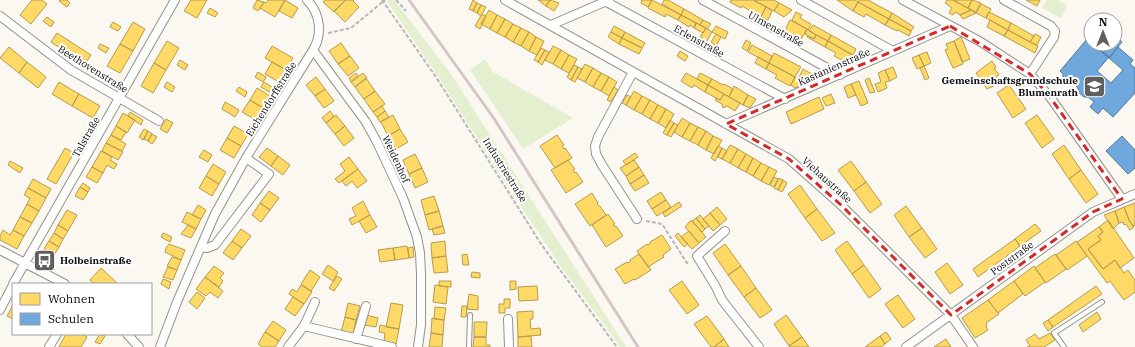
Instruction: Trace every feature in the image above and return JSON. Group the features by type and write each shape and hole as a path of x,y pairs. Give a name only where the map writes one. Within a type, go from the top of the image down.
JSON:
{"street":[{"name":"Talstraße","path":"14,283 175,0"},
{"path":"307,0 318,17 319,35 313,50"},
{"name":"Viehaustraße","path":"505,0 789,159 841,205 951,315 972,347"},
{"path":"551,25 606,0"},
{"name":"Erlenstraße","path":"606,0 785,99"},
{"name":"Ulmenstraße","path":"703,0 840,75"},
{"path":"801,0 893,52"},
{"path":"903,0 981,42 1030,74 1050,97 1122,199"},
{"path":"1004,0 1051,26 1055,31 1054,37 1030,74"},
{"name":"Beethovenstraße","path":"0,16 71,70 159,121"},
{"name":"Kastanienstraße","path":"726,124 950,26"},
{"name":"Eichendorffstraße","path":"160,347 177,302 215,214 246,158 313,50"},
{"name":"Weidenhof","path":"313,50 366,122 378,142 403,198 417,237 420,253 421,274 421,325 418,347"},
{"path":"634,72 598,137 595,146 596,154 602,165 637,219"},
{"path":"201,247 207,248 215,245 269,174 246,158"},
{"name":"Poststraße","path":"906,347 1093,212 1135,194"},
{"path":"725,231 696,256 716,287 722,300 759,347"},
{"path":"0,250 64,283"},
{"name":"Talstraße","path":"0,310 12,286"},
{"path":"288,347 304,326 315,302"},
{"path":"356,339 366,306"},
{"path":"508,319 509,347"},
{"path":"304,326 392,347"},
{"path":"49,347 55,335"},
{"path":"128,335 140,347"}],"lane":[{"path":"1064,347 1054,333 1102,302"},
{"path":"468,347 470,315"}],"path":[{"path":"319,35 340,32 351,28 383,0"},
{"name":"Industriestraße","path":"383,0 436,77 541,244 617,347"},
{"path":"396,0 406,11"},
{"path":"637,219 662,224 687,263 696,256"}],"highlighted area":[{"path":"950,26 1030,74 1050,97 1122,199 1093,212 951,315 841,205 789,159 726,124"}],"green space":[{"path":"394,0 451,74 626,347 620,347 561,267 443,84 387,1"},
{"path":"1047,0 1058,0 1067,6 1061,18 1042,8"},
{"path":"485,59 493,72 573,118 523,149 470,70"}],"building: Wohnen":[{"path":"32,0 42,0 47,4 31,24 20,15"},
{"path":"67,0 70,3 67,7 59,1"},
{"path":"191,0 207,0 197,18 184,11"},
{"path":"257,0 264,2 258,11 253,8"},
{"path":"268,0 285,0 275,17 260,8 264,2 266,3"},
{"path":"285,0 298,8 292,18 279,11"},
{"path":"325,0 346,0 334,12 323,2"},
{"path":"346,0 354,0 353,1 359,7 345,22 334,11"},
{"path":"473,0 477,3 473,11 469,9"},
{"path":"538,0 550,0 546,6"},
{"path":"550,0 559,3 554,11 546,6"},
{"path":"642,0 652,0 648,7 641,3"},
{"path":"652,0 681,15 678,20 666,14 665,17 648,8"},
{"path":"664,0 668,0 684,9 681,15 662,4"},
{"path":"731,0 753,0 766,7 761,17 742,6 741,8 730,2"},
{"path":"774,0 779,3 774,11 755,1"},
{"path":"837,0 855,0 858,2 853,11"},
{"path":"859,0 868,0 892,13 889,19 858,2"},
{"path":"947,0 953,0 971,10 960,15 955,12 953,15 949,13 952,8 945,3"},
{"path":"953,0 972,0 968,8"},
{"path":"972,0 981,3 976,12 968,8"},
{"path":"1026,0 1040,0 1037,6"},
{"path":"858,2 889,19 885,25 866,14 864,17 853,11"},
{"path":"477,3 481,5 477,13 473,11"},
{"path":"779,3 792,10 784,17 774,11"},
{"path":"981,4 991,9 986,18 976,13"},
{"path":"481,5 486,7 481,16 477,13"},
{"path":"766,7 772,11 768,20 761,17"},
{"path":"210,8 218,13 215,17 207,13"},
{"path":"684,9 703,20 700,25 681,15"},
{"path":"489,10 497,15 490,29 481,24"},
{"path":"971,10 976,13 963,19 960,15"},
{"path":"796,12 802,15 800,18 811,24 808,30 792,20"},
{"path":"989,12 1011,23 1008,30 986,18"},
{"path":"892,13 914,27 911,31 889,19"},
{"path":"482,14 486,16 480,29 475,26"},
{"path":"497,15 505,19 497,33 490,29"},
{"path":"681,15 696,23 694,28 690,25 689,27 678,20"},
{"path":"47,17 54,22 51,27 43,21"},
{"path":"505,19 513,24 505,37 497,33"},
{"path":"889,19 911,31 909,36 885,25"},
{"path":"703,20 711,24 707,29 700,25"},
{"path":"790,20 807,29 800,41 795,38 794,35 789,35 786,33 785,30"},
{"path":"990,20 1008,30 1004,36 987,27"},
{"path":"113,22 121,27 118,31 110,27"},
{"path":"133,22 145,29 133,51 120,44"},
{"path":"696,23 706,28 703,33 694,28"},
{"path":"1011,23 1034,36 1030,42 1008,30"},
{"path":"513,24 521,28 513,42 505,37"},
{"path":"813,25 831,35 828,41 809,31"},
{"path":"614,26 625,32 622,38 611,32"},
{"path":"716,26 728,32 725,39 712,32"},
{"path":"521,28 529,32 521,46 513,42"},
{"path":"706,28 712,32 707,41 700,37"},
{"path":"807,29 816,35 814,39 805,34"},
{"path":"1008,30 1038,46 1035,53 1004,36"},
{"path":"529,32 536,37 529,51 521,46"},
{"path":"611,32 622,38 619,44 608,37"},
{"path":"625,32 645,43 642,48 622,38"},
{"path":"57,33 91,55 85,64 51,42"},
{"path":"716,34 721,37 716,46 711,42"},
{"path":"1035,34 1041,37 1037,45 1030,42"},
{"path":"816,35 828,41 825,47 807,37 808,36 814,39"},
{"path":"831,35 856,49 853,55 828,41"},
{"path":"536,37 544,41 537,55 529,51"},
{"path":"961,37 970,59 963,62 954,41"},
{"path":"622,38 642,48 639,54 619,44"},
{"path":"746,40 751,43 747,51 742,48"},
{"path":"167,41 179,48 166,70 154,63"},
{"path":"828,41 852,55 848,62 834,56 836,53 825,47"},
{"path":"954,41 963,64 953,68 945,50 948,49 946,44"},
{"path":"341,43 350,56 338,64 329,51"},
{"path":"100,44 109,48 106,53 98,48"},
{"path":"120,44 133,51 120,73 107,66"},
{"path":"752,45 772,56 769,63 748,52"},
{"path":"272,46 293,58 286,70 265,58"},
{"path":"553,46 561,50 553,64 545,60"},
{"path":"9,47 27,62 19,73 0,58"},
{"path":"541,48 545,50 538,62 534,60"},
{"path":"545,50 549,52 542,65 538,62"},
{"path":"561,50 569,55 561,69 553,64"},
{"path":"680,51 688,56 685,61 677,56"},
{"path":"927,52 931,63 924,66 919,55"},
{"path":"774,53 801,67 795,77 769,63"},
{"path":"569,55 577,59 569,73 561,69"},
{"path":"852,55 861,59 852,64 848,62"},
{"path":"919,55 924,66 917,69 912,58"},
{"path":"350,56 359,68 348,76 338,64"},
{"path":"758,57 769,63 766,69 755,63"},
{"path":"180,60 188,65 185,70 177,65"},
{"path":"992,61 996,67 994,68 999,75 984,85 976,73"},
{"path":"27,62 46,77 38,88 19,73"},
{"path":"272,62 286,70 279,82 265,74"},
{"path":"154,63 166,70 153,93 141,86"},
{"path":"769,63 795,77 790,86 775,78 777,75 766,69"},
{"path":"585,64 593,68 585,82 577,78"},
{"path":"574,65 578,67 571,80 567,77"},
{"path":"924,66 929,78 925,80 920,68"},
{"path":"578,67 582,69 575,82 571,80"},
{"path":"893,67 897,77 890,81 885,70"},
{"path":"593,68 601,73 593,87 585,82"},
{"path":"803,69 817,77 816,79 806,84 798,79"},
{"path":"885,70 890,81 885,82 887,88 878,92 875,84 881,82 878,73"},
{"path":"258,72 266,77 263,82 255,77"},
{"path":"356,73 358,76 351,82 349,78"},
{"path":"363,73 367,78 355,87 351,82"},
{"path":"601,73 609,77 601,91 593,87"},
{"path":"686,73 708,85 705,92 694,85 692,88 681,81"},
{"path":"700,73 712,79 708,85 697,79"},
{"path":"316,77 325,89 315,96 306,85"},
{"path":"609,77 617,82 609,96 601,91"},
{"path":"795,77 804,83 795,88 791,85"},
{"path":"996,77 1000,83 987,89 984,85"},
{"path":"366,78 375,91 364,99 355,87"},
{"path":"869,78 875,92 870,93 865,80"},
{"path":"712,79 733,89 729,97 708,85"},
{"path":"859,81 868,103 861,106 851,84"},
{"path":"59,82 79,94 72,106 52,94"},
{"path":"167,82 175,87 172,92 164,87"},
{"path":"264,82 272,87 269,92 261,87"},
{"path":"851,84 856,95 848,98 844,87"},
{"path":"708,85 724,94 720,100 705,92"},
{"path":"1009,85 1026,109 1013,118 997,93"},
{"path":"734,86 748,95 743,105 729,97"},
{"path":"239,87 247,92 245,97 236,91"},
{"path":"614,87 618,90 611,102 607,100"},
{"path":"257,88 270,96 263,108 250,100"},
{"path":"325,89 334,101 324,108 315,96"},
{"path":"375,91 385,104 373,112 364,99"},
{"path":"634,91 642,96 634,110 626,105"},
{"path":"79,94 100,106 93,118 72,106"},
{"path":"724,94 740,103 735,111 727,106 723,108 722,104 715,100 716,98 720,100"},
{"path":"831,94 835,103 826,106 822,98"},
{"path":"627,95 631,97 626,105 622,103"},
{"path":"748,95 756,99 750,108 743,105"},
{"path":"642,96 650,100 642,114 634,110"},
{"path":"819,97 824,109 791,124 786,112"},
{"path":"250,100 263,108 256,120 242,112"},
{"path":"650,100 658,105 650,119 642,114"},
{"path":"225,102 239,110 235,117 222,109"},
{"path":"658,105 666,109 658,123 650,119"},
{"path":"382,106 385,111 377,117 373,112"},
{"path":"666,109 674,114 666,128 658,123"},
{"path":"330,111 334,116 326,123 322,118"},
{"path":"385,111 389,117 380,122 377,117"},
{"path":"130,112 143,120 141,125 128,116"},
{"path":"123,113 135,120 127,133 116,126"},
{"path":"336,115 345,126 335,134 326,123"},
{"path":"393,115 400,129 388,136 381,122"},
{"path":"1037,115 1054,139 1042,148 1025,123"},
{"path":"682,118 690,123 682,137 674,132"},
{"path":"166,119 173,123 167,133 160,129"},
{"path":"670,120 674,123 667,135 663,133"},
{"path":"674,123 678,125 671,137 667,135"},
{"path":"690,123 698,127 690,141 682,137"},
{"path":"116,126 126,132 121,140 111,135"},
{"path":"234,126 248,134 241,146 227,138"},
{"path":"345,126 354,138 344,146 335,134"},
{"path":"698,127 706,131 698,145 690,141"},
{"path":"144,129 148,131 143,140 139,137"},
{"path":"400,129 408,142 396,149 388,136"},
{"path":"148,131 152,134 148,141 144,139"},
{"path":"706,131 713,136 706,150 698,145"},
{"path":"152,134 157,137 152,144 148,141"},
{"path":"111,135 126,144 122,151 106,143"},
{"path":"557,135 564,145 562,146 572,158 555,168 540,146"},
{"path":"713,136 722,140 714,154 706,150"},
{"path":"227,138 241,146 234,158 220,150"},
{"path":"106,143 123,152 118,160 102,151"},
{"path":"730,145 738,149 730,163 722,159"},
{"path":"1064,145 1081,170 1069,179 1052,154"},
{"path":"718,146 722,148 715,161 711,158"},
{"path":"65,148 74,153 56,184 47,179"},
{"path":"267,148 278,156 271,166 259,157"},
{"path":"722,148 727,151 722,159 718,157"},
{"path":"738,149 746,154 738,168 730,163"},
{"path":"204,150 212,155 208,162 199,157"},
{"path":"101,151 112,157 110,160 117,164 114,169 107,165 103,173 92,167"},
{"path":"635,153 638,157 626,165 623,161"},
{"path":"415,154 422,168 409,174 403,160"},
{"path":"746,154 753,158 746,172 738,168"},
{"path":"278,156 290,165 283,175 271,166"},
{"path":"349,157 358,169 339,183 335,179 345,171 340,164"},
{"path":"753,158 761,163 753,176 746,172"},
{"path":"568,160 575,169 573,170 575,173 576,172 583,182 566,193 551,170"},
{"path":"634,160 639,167 626,176 620,168"},
{"path":"10,161 23,168 20,173 8,165"},
{"path":"851,161 866,182 854,191 838,170"},
{"path":"761,163 769,167 761,181 753,176"},
{"path":"213,164 226,172 219,184 206,176"},
{"path":"92,167 103,173 97,183 86,177"},
{"path":"639,167 644,175 630,184 626,176"},
{"path":"769,167 777,171 769,185 761,181"},
{"path":"422,168 428,182 415,188 409,174"},
{"path":"358,169 367,181 357,188 352,181 346,186 342,181"},
{"path":"1081,170 1098,194 1086,203 1069,179"},
{"path":"644,175 649,183 635,191 630,184"},
{"path":"206,176 219,184 212,196 199,188"},
{"path":"774,177 778,179 774,187 770,185"},
{"path":"779,178 783,180 778,190 774,188"},
{"path":"33,179 51,189 46,198 28,188"},
{"path":"783,180 787,183 782,192 778,190"},
{"path":"866,182 882,204 870,213 854,191"},
{"path":"83,183 90,188 88,192 80,187"},
{"path":"800,185 817,209 805,218 788,194"},
{"path":"80,187 88,192 83,200 75,196"},
{"path":"28,188 46,198 39,211 27,204 30,198 24,195"},
{"path":"269,191 279,198 270,210 260,203"},
{"path":"661,192 666,200 652,209 647,201"},
{"path":"592,193 598,203 597,204 606,215 590,226 575,204"},
{"path":"434,196 439,211 425,215 421,200"},
{"path":"666,200 671,207 657,216 652,209"},
{"path":"363,201 370,215 352,225 349,219 356,216 352,208"},
{"path":"679,202 682,206 665,217 663,213"},
{"path":"260,203 270,210 261,222 252,215"},
{"path":"1135,203 1135,225 1133,226 1124,207"},
{"path":"27,204 39,211 32,223 20,217"},
{"path":"198,205 206,210 201,219 192,215"},
{"path":"906,206 922,228 909,237 894,215"},
{"path":"717,207 727,219 720,225 710,213"},
{"path":"1124,207 1129,220 1134,227 1130,230 1126,224 1124,225 1123,222 1119,223 1115,211"},
{"path":"817,209 835,233 822,241 805,218"},
{"path":"67,210 77,215 68,231 58,225"},
{"path":"439,211 443,226 429,230 425,215"},
{"path":"1115,211 1119,223 1113,229 1104,215"},
{"path":"187,212 201,219 196,229 182,222"},
{"path":"710,213 720,225 713,231 703,219"},
{"path":"608,214 615,224 613,224 615,227 616,226 623,236 606,247 592,225"},
{"path":"370,215 377,227 366,233 359,221"},
{"path":"700,215 709,226 705,229 696,218"},
{"path":"20,217 32,223 24,236 13,230"},
{"path":"696,218 705,229 702,232 692,221"},
{"path":"1108,220 1134,258 1120,268 1115,260 1103,269 1088,249 1101,240 1098,236 1103,232 1099,227"},
{"path":"690,221 692,221 706,237 699,243 685,227"},
{"path":"1035,224 1041,231 1020,246 1015,239"},
{"path":"58,225 68,231 63,239 54,233"},
{"path":"188,225 196,229 191,238 181,234"},
{"path":"443,226 445,233 434,235 432,229"},
{"path":"1099,227 1103,232 1098,236 1101,240 1088,249 1103,269 1115,260 1124,273 1128,270 1135,280 1135,292 1124,300 1110,281 1107,283 1077,242"},
{"path":"922,228 937,249 925,258 909,237"},
{"path":"241,229 251,236 242,248 232,241"},
{"path":"3,230 10,235 13,230 24,236 17,249 0,240"},
{"path":"689,231 699,243 692,249 681,237"},
{"path":"54,233 63,239 59,247 49,241"},
{"path":"163,233 172,237 170,242 161,237"},
{"path":"678,233 688,244 684,247 675,236"},
{"path":"662,235 671,249 663,255 664,257 648,267 637,251"},
{"path":"1015,239 1020,246 978,277 973,269"},
{"path":"49,241 59,247 54,255 44,249"},
{"path":"232,241 242,248 233,260 223,253"},
{"path":"445,241 446,256 432,258 431,243"},
{"path":"847,241 864,265 852,274 835,250"},
{"path":"1076,241 1087,256 1067,270 1056,255"},
{"path":"169,244 185,250 181,260 165,252"},
{"path":"725,244 741,266 728,275 713,253"},
{"path":"407,246 409,258 395,260 393,248"},
{"path":"413,247 414,257 409,258 408,248"},
{"path":"393,248 395,260 380,262 378,250"},
{"path":"467,254 469,265 463,265 462,255"},
{"path":"639,254 651,270 635,280 634,279 625,284 615,269 627,262 628,263"},
{"path":"1055,254 1066,269 1046,283 1035,268"},
{"path":"446,256 448,272 434,273 432,258"},
{"path":"172,257 181,260 177,270 167,266"},
{"path":"947,263 963,285 950,294 935,272"},
{"path":"328,265 338,272 333,281 322,274"},
{"path":"864,265 881,289 869,298 852,274"},
{"path":"214,266 224,273 220,278 223,281 219,287 205,277"},
{"path":"741,266 756,288 744,297 728,275"},
{"path":"1034,266 1045,282 1025,296 1014,281"},
{"path":"168,267 177,270 173,280 163,277"},
{"path":"101,268 117,283 93,283 90,280"},
{"path":"310,270 320,277 311,291 301,284"},
{"path":"472,272 480,273 480,278 471,277"},
{"path":"337,276 342,279 334,291 329,288"},
{"path":"205,277 223,291 218,298 210,292 206,296 196,289"},
{"path":"163,279 171,282 169,289 161,284"},
{"path":"439,281 451,281 451,287 439,286"},
{"path":"510,281 516,281 516,289 510,290"},
{"path":"682,281 699,305 687,314 669,290"},
{"path":"1014,281 1023,294 998,313 988,300"},
{"path":"301,285 312,292 304,304 289,294 292,289 297,292"},
{"path":"435,285 448,287 446,304 433,302"},
{"path":"537,286 538,300 519,301 518,287"},
{"path":"1096,286 1102,294 1053,327 1048,320"},
{"path":"756,288 772,310 760,318 744,297"},
{"path":"197,292 205,298 197,309 189,302"},
{"path":"469,294 478,296 478,310 467,309"},
{"path":"898,295 915,319 903,328 885,304"},
{"path":"293,297 304,304 295,316 285,309"},
{"path":"504,299 510,299 510,308 505,308 505,313 499,313 499,304 504,304"},
{"path":"988,300 999,314 986,323 988,330 975,338 962,318"},
{"path":"348,303 360,306 356,320 345,317"},
{"path":"391,303 403,305 399,329 386,327"},
{"path":"462,306 467,306 466,317 461,317"},
{"path":"12,307 12,318 7,316"},
{"path":"435,307 446,308 444,320 434,319"},
{"path":"533,311 533,319 530,319 531,329 540,328 541,335 518,337 517,312"},
{"path":"1097,312 1101,319 1083,332 1079,325"},
{"path":"366,315 378,318 376,327 364,325"},
{"path":"786,315 802,337 789,346 774,324"},
{"path":"707,316 724,339 714,347 711,347 694,324"},
{"path":"345,317 356,320 353,335 341,332"},
{"path":"432,318 444,320 443,335 431,333"},
{"path":"1048,320 1053,327 1048,331 1043,323"},
{"path":"273,321 286,330 279,341 265,332"},
{"path":"474,322 487,322 486,337 474,337"},
{"path":"380,325 399,329 396,344 384,341 385,333 379,332"},
{"path":"265,332 279,341 275,347 262,347 258,344"},
{"path":"886,332 891,339 885,344 880,336"},
{"path":"431,333 443,335 442,347 429,347"},
{"path":"1050,333 1055,340 1044,347 1027,347 1030,346 1026,340 1035,334 1039,339"},
{"path":"65,335 84,335 87,337 81,347 59,347"},
{"path":"99,335 105,336 100,344 95,342"},
{"path":"531,336 532,347 518,347 518,337"},
{"path":"880,336 885,344 881,347 865,347"},
{"path":"474,337 486,337 486,345 490,345 490,347 473,347"},
{"path":"802,337 809,347 789,346"},
{"path":"724,339 729,347 714,347"},
{"path":"946,339 951,347 934,347"}],"building: Schulen":[{"path":"1083,44 1083,52 1103,52 1109,57 1097,71 1111,83 1123,70 1109,58 1114,52 1123,51 1133,60 1130,64 1135,68 1135,93 1113,117 1103,108 1098,114 1090,107 1094,102 1078,92 1078,88 1073,83 1069,83 1063,78 1063,74 1060,71"},
{"path":"1102,52 1114,52 1109,58"},
{"path":"1122,136 1135,150 1135,168 1128,174 1106,151"}],"railway":[{"path":"409,0 493,117 638,347"}],"place":[{"name":"Gemeinschaftsgrundschule Blumenrath","path":"1094,86"},
{"name":"Holbeinstraße","path":"45,260"}]}
